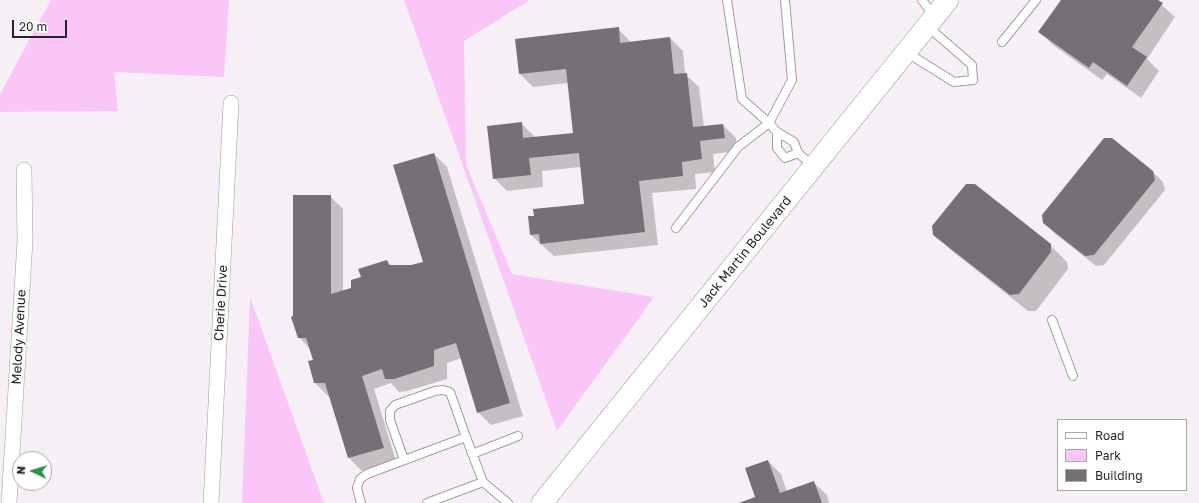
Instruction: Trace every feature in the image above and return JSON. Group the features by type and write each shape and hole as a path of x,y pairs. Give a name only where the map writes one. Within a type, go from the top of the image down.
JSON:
{"street":[{"name":"Jack Martin Boulevard","path":"542,503 806,160 906,52 948,0"},
{"name":"Cherie Drive","path":"212,503 231,102"},
{"name":"Melody Avenue","path":"9,503 25,241 24,170"}],"lane":[{"path":"727,0 742,99 769,122 777,132 794,142 806,160"},
{"path":"676,228 738,147 769,122 792,80 785,0"},
{"path":"906,52 954,82 973,80 972,65 931,21 922,0"},
{"path":"1002,42 1036,0"},
{"path":"777,132 777,148 785,158 806,160"},
{"path":"1052,320 1073,376"},
{"path":"404,460 390,420 390,411 395,405 435,391 443,390 450,392 483,482 508,503"},
{"path":"472,454 518,436"},
{"path":"361,503 358,488 360,479 367,474 466,437"},
{"path":"428,503 483,482"}],"green space":[{"path":"51,0 229,0 224,77 114,72 118,111 0,112 0,94"},
{"path":"404,0 530,0 464,41 466,165 512,274 654,297 557,431"},
{"path":"250,297 324,503 242,503"}],"building":[{"path":"1061,0 1158,0 1163,3 1132,47 1147,57 1127,86 1093,62 1089,68 1038,32"},
{"path":"619,27 620,43 670,37 674,74 687,73 693,127 723,124 725,138 700,141 702,159 682,162 683,176 639,181 645,232 540,244 539,234 530,235 528,216 534,216 533,209 584,204 579,153 529,158 531,175 493,179 487,126 522,122 523,138 573,133 566,69 519,74 515,39"},
{"path":"1104,138 1112,138 1153,171 1155,180 1094,255 1085,256 1043,223 1042,215"},
{"path":"434,153 510,403 477,413 456,343 434,350 434,366 394,379 385,379 382,369 362,376 384,448 348,458 325,383 314,383 308,361 313,360 306,338 298,338 291,317 293,316 293,195 331,195 331,294 351,288 351,280 361,277 358,269 387,260 389,265 411,265 423,262 393,165"},
{"path":"966,184 975,184 1051,244 1051,252 1019,294 1010,295 933,235 932,226"},
{"path":"768,460 780,493 814,481 822,503 739,503 755,497 745,468"}]}
